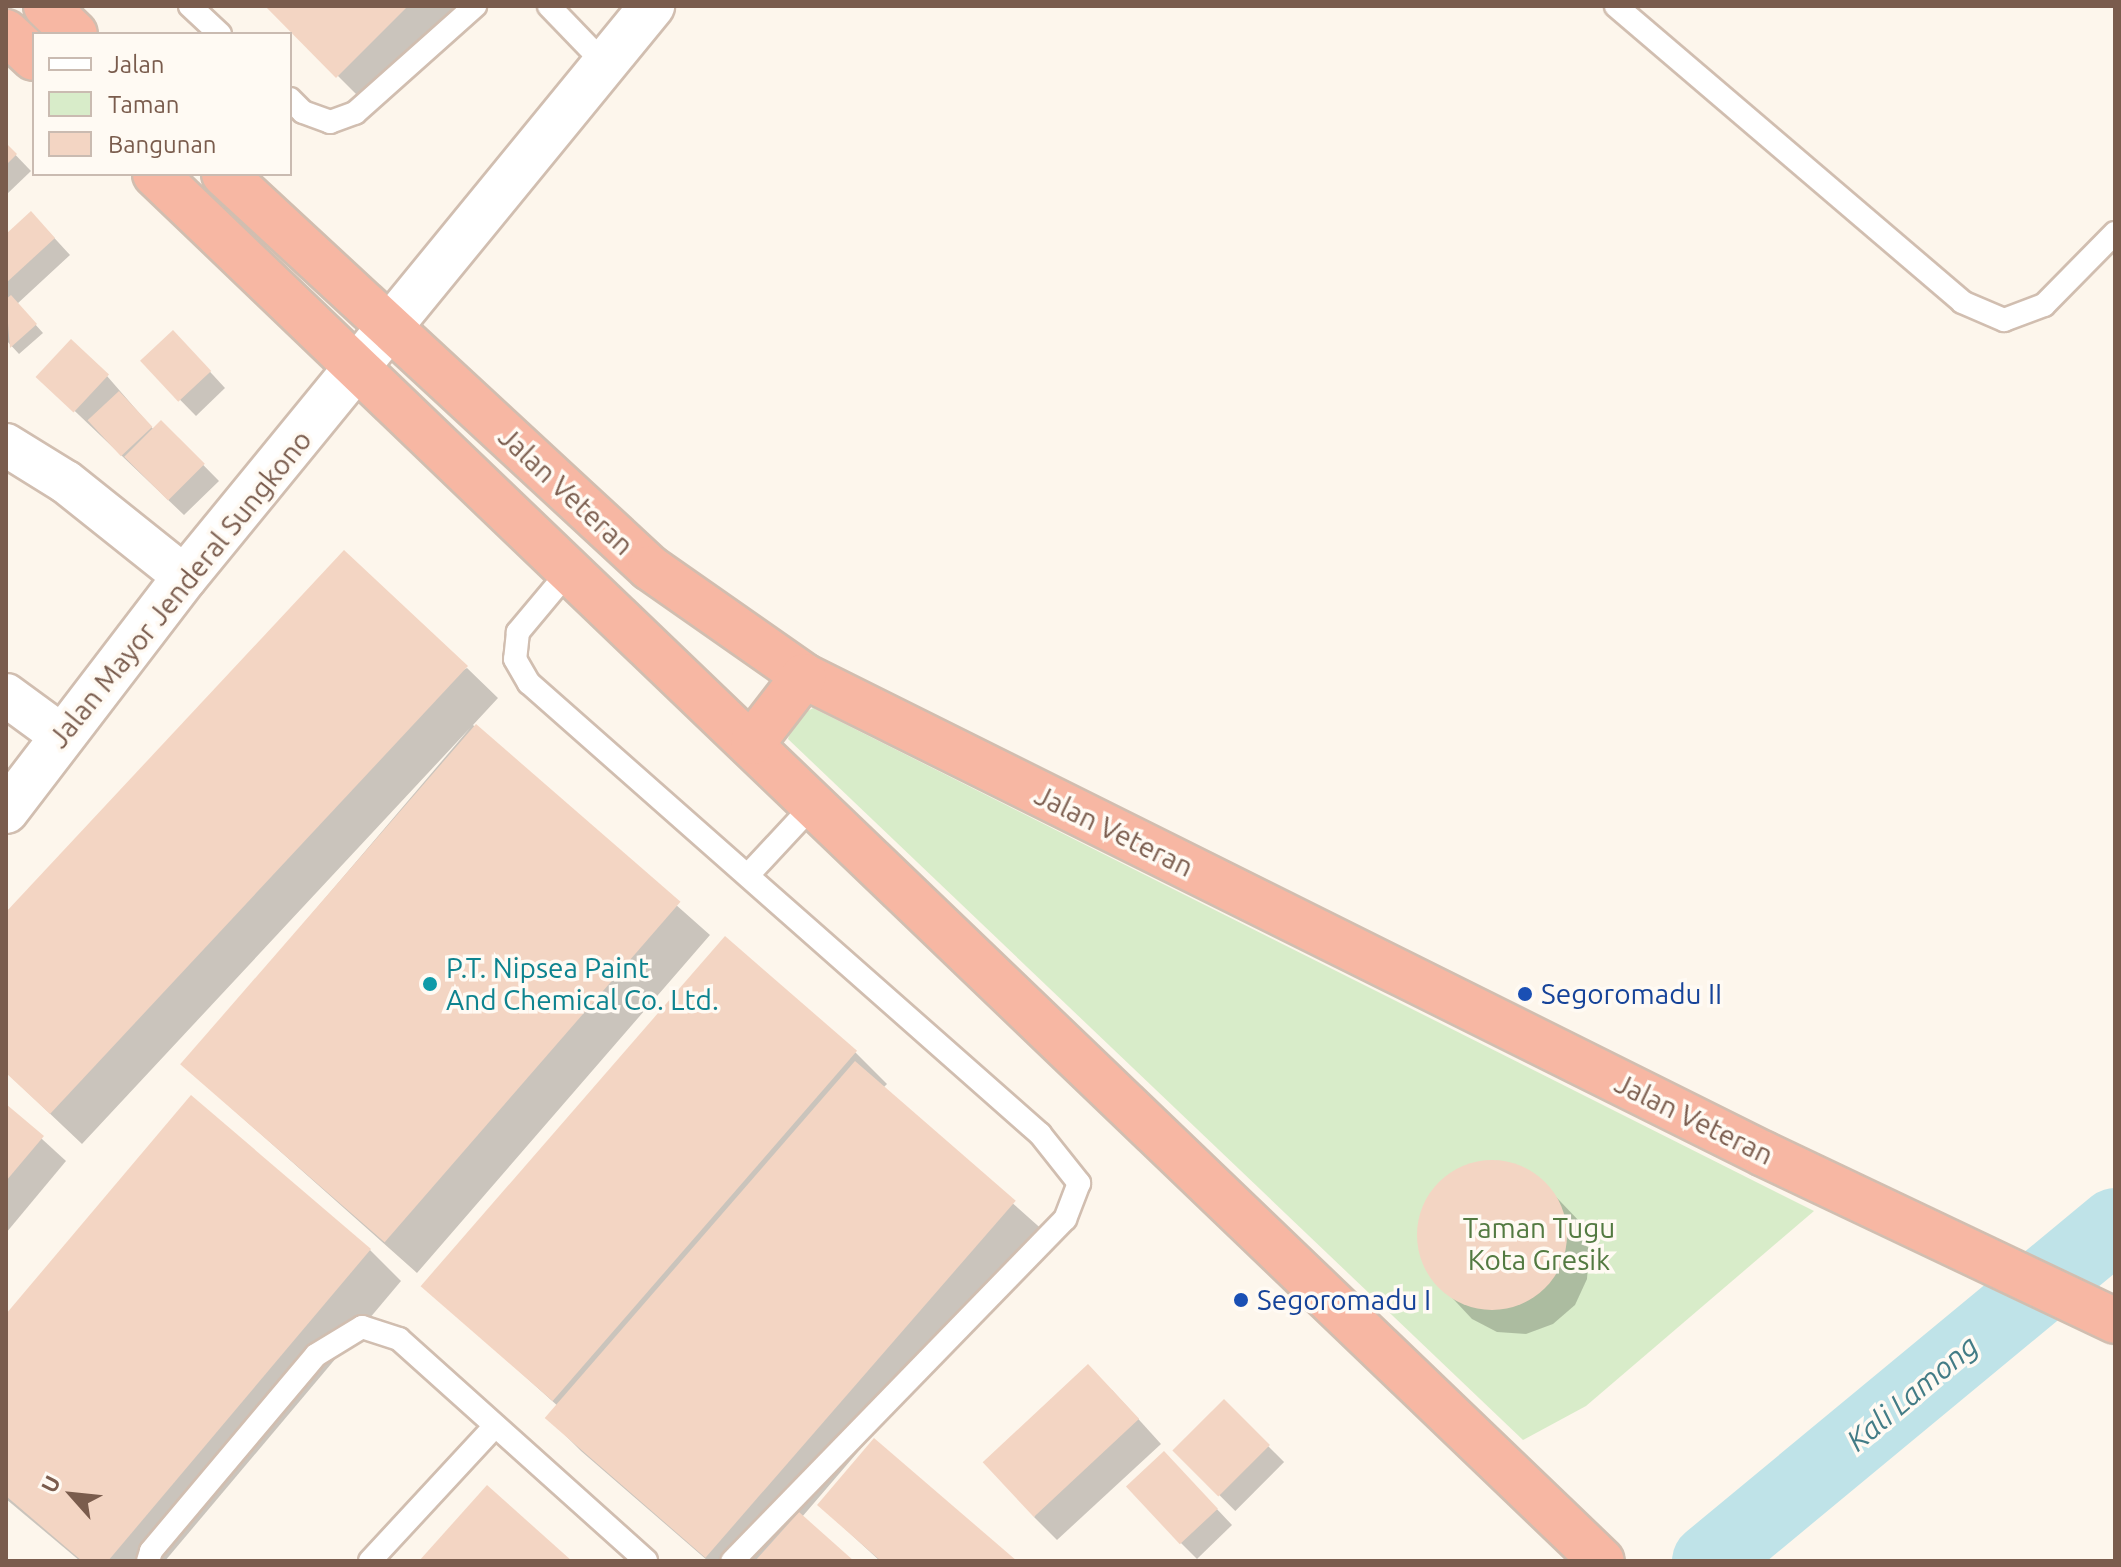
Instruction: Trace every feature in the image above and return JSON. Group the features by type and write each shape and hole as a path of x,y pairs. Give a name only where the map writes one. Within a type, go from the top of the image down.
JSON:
{"highway":[{"path":"46,6 73,32"},
{"path":"6,32 32,56"},
{"name":"Jalan Veteran","path":"157,176 569,571 753,742 1602,1561"},
{"name":"Jalan Veteran","path":"226,176 650,568 804,676 1764,1154 2115,1321"},
{"path":"753,742 804,676"}],"main road":[{"name":"Jalan Mayor Jenderal Sungkono","path":"6,811 185,577 358,368 603,62 652,6"}],"street":[{"path":"6,445 66,482 185,577"},
{"path":"6,695 62,736"}],"lane":[{"path":"190,6 218,32"},
{"path":"292,101 303,112 330,122 355,113 475,6"},
{"path":"549,6 603,62"},
{"path":"1616,6 1962,302 2004,320 2044,305 2115,233"},
{"path":"569,571 518,632 515,659 529,683 1040,1134 1079,1183 1065,1219 732,1561"},
{"path":"748,875 814,804"},
{"path":"148,1561 151,1551 316,1355 362,1327 399,1339 646,1561"},
{"path":"370,1561 495,1426"}],"green space":[{"name":"Taman Tugu Kota Gresik","path":"813,708 1814,1211 1586,1406 1523,1440 788,739 794,719"}],"building":[{"path":"265,6 408,6 336,78"},
{"path":"6,143 17,154 6,165"},
{"path":"31,211 55,238 6,283 6,234"},
{"path":"11,295 37,324 10,348 6,299"},
{"path":"173,330 211,371 178,402 140,361"},
{"path":"71,339 109,374 74,412 36,377"},
{"path":"119,391 152,427 121,456 88,420"},
{"path":"161,420 205,464 168,501 124,457"},
{"path":"344,550 468,666 50,1114 6,1073 6,912"},
{"name":"P.T. Nipsea Paint And Chemical Co. Ltd.","path":"476,724 681,902 385,1242 180,1064"},
{"path":"725,936 857,1051 553,1401 421,1286"},
{"path":"855,1061 1016,1201 705,1558 545,1418"},
{"path":"191,1095 371,1249 108,1561 82,1561 6,1496 6,1314"},
{"path":"6,1104 44,1136 6,1181"},
{"path":"1492,1160 1521,1166 1545,1182 1561,1206 1567,1235 1561,1264 1545,1288 1521,1304 1492,1310 1463,1304 1439,1288 1423,1264 1417,1235 1423,1206 1439,1182 1463,1166"},
{"path":"1088,1364 1139,1419 1034,1517 983,1462"},
{"path":"1224,1399 1270,1445 1218,1497 1172,1451"},
{"path":"874,1438 1017,1561 881,1561 817,1505"},
{"path":"1164,1451 1218,1509 1180,1544 1126,1486"},
{"path":"487,1485 572,1561 419,1561"},
{"path":"799,1512 854,1561 755,1561"}],"waterway":[{"name":"Kali Lamong","path":"1709,1561 2115,1225"}],"place":[{"name":"P.T. Nipsea Paint And Chemical Co. Ltd.","path":"430,984"},
{"name":"Segoromadu II","path":"1525,994"},
{"name":"Segoromadu I","path":"1241,1300"}]}
